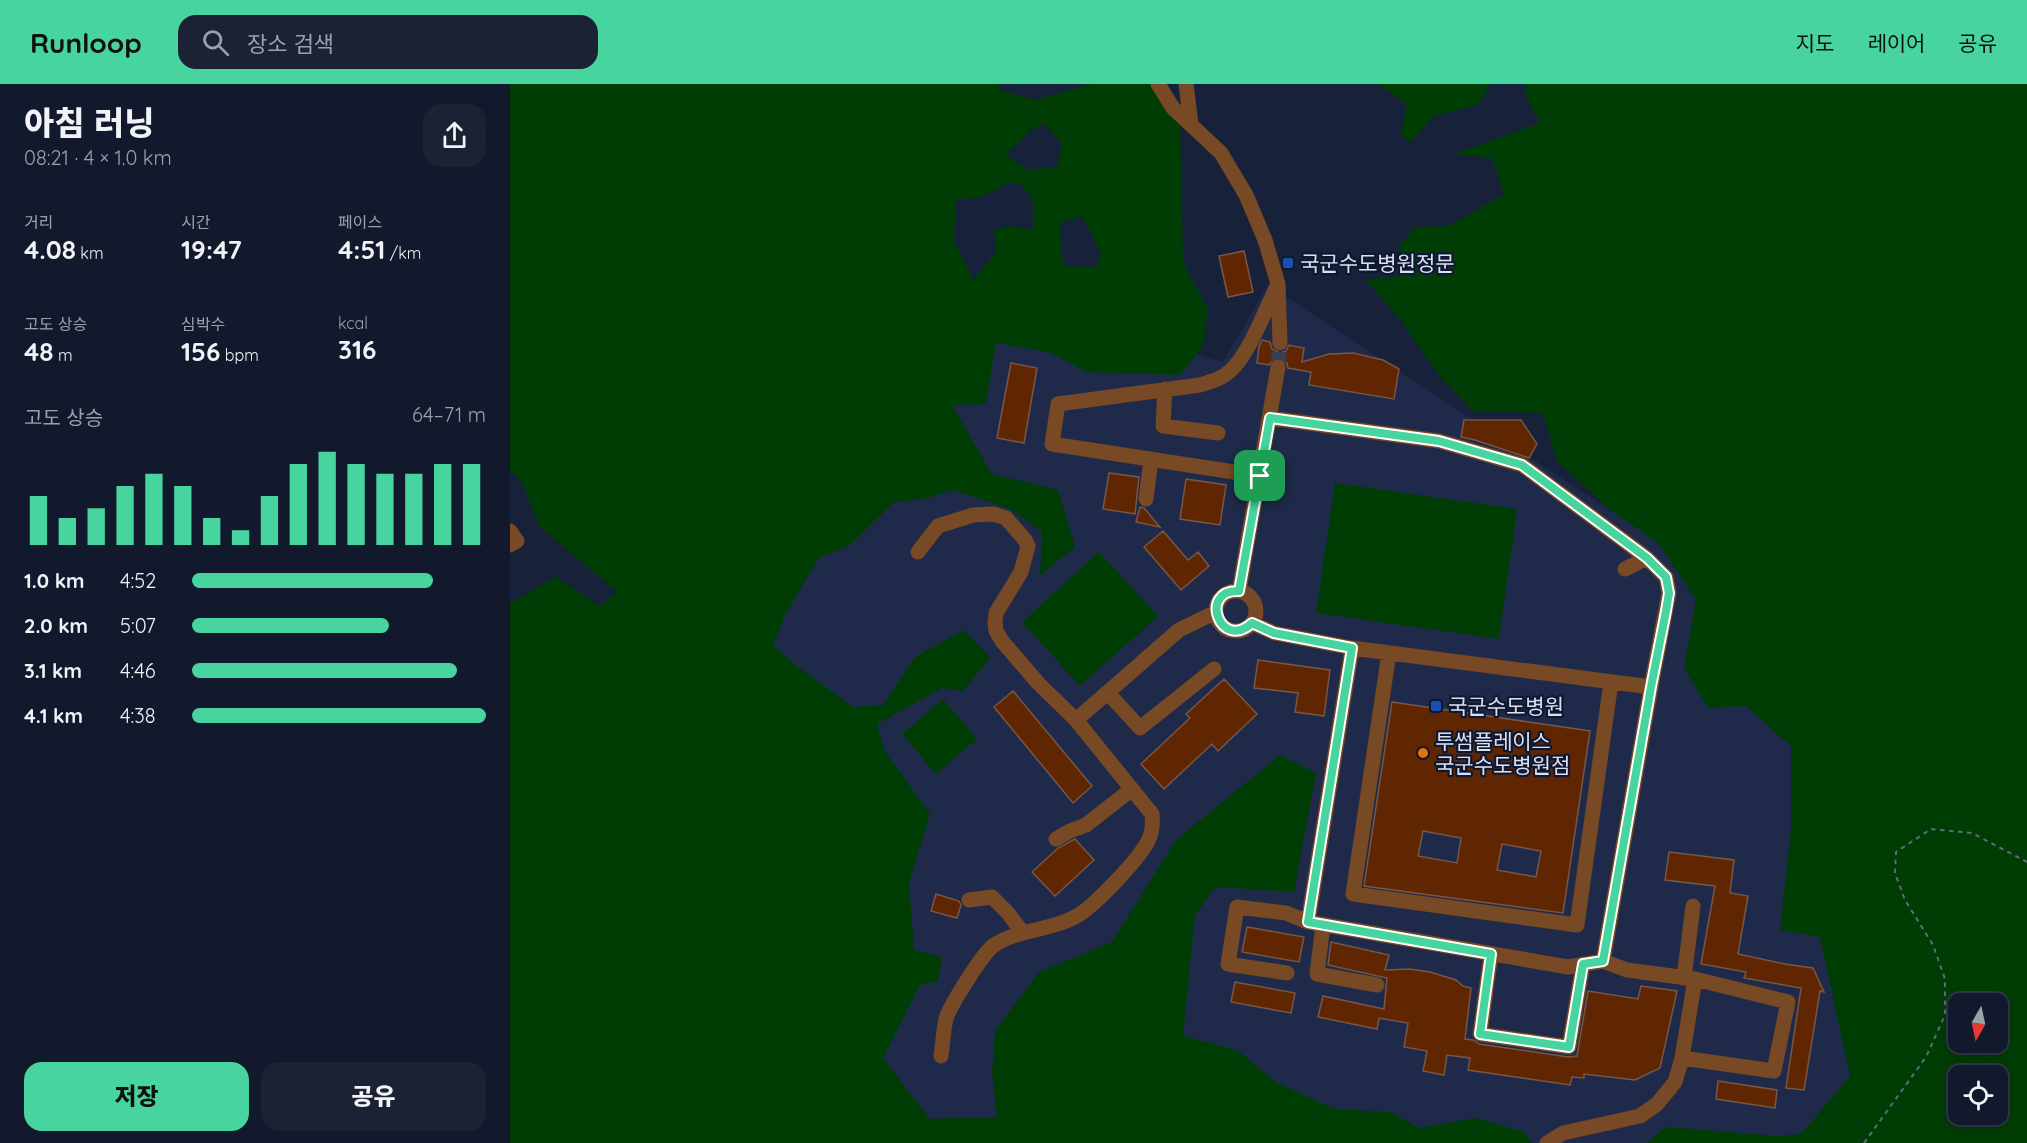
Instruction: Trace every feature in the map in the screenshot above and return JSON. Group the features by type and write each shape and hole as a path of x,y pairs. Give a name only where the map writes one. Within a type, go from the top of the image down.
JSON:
{"street":[{"path":"1158,84 1173,108 1221,153 1246,195 1265,240 1278,284 1280,344"},
{"path":"1186,84 1191,124"},
{"path":"1260,476 1052,444 1058,404 1220,379 1232,370 1253,336 1278,284"},
{"path":"1239,591 1278,367"},
{"path":"1166,388 1163,426 1218,433"},
{"path":"1270,418 1439,441 1522,465 1647,558 1666,577 1669,593 1603,961"},
{"path":"1146,499 1150,459"},
{"path":"918,552 938,526 973,515 993,513 1006,518 1019,532 1028,546 1026,558 1012,589 996,613 994,622 996,631 1038,683 1076,720 1152,814 1148,840 1139,854 1084,911 1074,918 1023,933 991,947 953,1002 946,1017 941,1056"},
{"path":"510,531 517,541 510,545"},
{"path":"1625,569 1647,558"},
{"path":"1239,591 1246,593 1254,603 1256,610 1252,623 1240,630 1229,630 1218,619 1217,604 1228,592 1239,591"},
{"path":"1076,720 1179,630 1216,612"},
{"path":"1252,623 1274,633 1352,648 1651,687"},
{"path":"1352,648 1316,923 1317,974 1377,985"},
{"path":"1389,653 1353,894 1577,925 1611,682"},
{"path":"1108,693 1140,728 1214,669"},
{"path":"1056,839 1086,825 1132,789"},
{"path":"969,900 992,897 1023,933"},
{"path":"1547,1143 1563,1133 1640,1116 1657,1104 1675,1082 1682,1058 1693,906"},
{"path":"1287,973 1228,964 1237,907 1286,913 1316,923 1568,967 1603,961 1627,970 1689,978 1788,1002 1774,1071 1682,1058"},
{"path":"1491,954 1480,1034 1569,1047 1583,964"}],"path":[{"path":"1864,1143 1926,1057 1945,1015 1945,979 1933,945 1905,900 1895,873 1896,852 1931,829 1972,833 2027,862"}],"shaded area":[{"path":"1268,285 1622,518 1704,565 1921,932 1824,1143 606,1143 700,337 1148,340 1223,362"}],"green space":[{"path":"510,84 1000,84 999,90 1034,100 1092,84 1149,84 1180,112 1183,262 1208,310 1203,346 1180,375 1087,372 1048,352 996,343 986,404 952,405 992,474 1058,490 1075,547 1040,575 1042,532 1010,509 953,490 924,499 894,502 850,545 819,558 785,615 773,645 798,667 853,707 883,705 915,657 964,630 990,658 963,691 942,688 877,724 884,750 930,814 909,883 914,950 942,957 938,981 920,985 883,1058 930,1119 997,1117 992,1072 995,1031 1039,972 1112,942 1176,840 1280,755 1316,773 1294,892 1216,887 1195,915 1183,1036 1237,1050 1276,1082 1334,1109 1390,1112 1419,1128 1476,1118 1524,1132 1532,1143 510,1143 510,603 556,577 599,606 617,592 539,526 522,482 510,471","holes":["1043,124 1062,143 1057,167 1029,170 1005,155 1027,135 1026,133","1018,183 1032,198 1034,230 1009,226 994,230 996,252 973,280 954,241 956,199 979,198 1007,184","1082,216 1101,253 1097,267 1063,266 1060,223"]},
{"path":"1378,84 1491,84 1478,105 1434,116 1410,143 1401,135 1407,104"},
{"path":"1525,84 2027,84 2027,1143 1646,1143 1666,1127 1778,1136 1801,1134 1850,1076 1820,937 1780,930 1791,829 1791,746 1746,706 1708,708 1684,668 1696,600 1658,543 1608,508 1557,461 1543,413 1473,411 1441,378 1399,318 1366,280 1400,276 1400,245 1415,227 1449,226 1504,194 1492,158 1453,154 1540,123 1527,99"},
{"path":"1335,483 1517,509 1499,639 1316,613"},
{"path":"1099,552 1158,616 1080,686 1022,622"},
{"path":"943,699 977,739 936,774 902,734"}],"building":[{"path":"1244,251 1253,292 1228,297 1219,256"},
{"path":"1262,340 1270,342 1272,349 1280,353 1286,351 1289,345 1304,348 1302,362 1329,354 1353,353 1383,360 1399,369 1394,399 1309,385 1311,372 1288,368 1287,363 1280,358 1274,358 1269,365 1257,363"},
{"path":"1011,363 1037,368 1024,443 997,438"},
{"path":"1464,420 1521,420 1537,444 1529,458 1461,437"},
{"path":"1109,473 1139,477 1135,514 1103,509"},
{"path":"1186,479 1226,485 1220,525 1180,519"},
{"path":"1140,507 1144,508 1160,527 1136,522"},
{"path":"1163,531 1188,560 1198,552 1209,566 1181,590 1144,547"},
{"path":"1258,660 1330,670 1324,716 1295,712 1298,693 1254,688"},
{"path":"1224,679 1257,714 1218,751 1212,744 1164,789 1141,764 1190,718 1186,714"},
{"path":"1013,691 1092,786 1073,803 994,707"},
{"path":"1392,702 1590,731 1563,913 1364,886","holes":["1423,831 1461,838 1457,863 1418,856","1502,844 1541,851 1536,877 1497,870"]},
{"path":"1075,839 1094,860 1055,896 1032,872 1058,848"},
{"path":"1669,852 1734,860 1730,893 1748,896 1738,954 1813,968 1824,992 1820,991 1804,1090 1786,1088 1801,988 1744,978 1746,972 1701,964 1715,886 1665,880"},
{"path":"936,894 959,901 961,905 957,918 931,911"},
{"path":"1247,927 1304,937 1299,962 1242,952"},
{"path":"1331,942 1389,955 1385,970 1410,969 1430,972 1456,980 1463,986 1471,988 1465,1039 1479,1044 1568,1057 1577,1056 1588,991 1638,999 1641,986 1677,991 1660,1068 1635,1080 1584,1074 1584,1078 1572,1077 1570,1085 1468,1070 1470,1058 1447,1055 1444,1075 1423,1071 1427,1051 1404,1047 1408,1023 1379,1018 1377,1029 1318,1017 1323,996 1384,1009 1387,978 1328,965"},
{"path":"1235,982 1295,993 1291,1013 1231,1002"},
{"path":"1718,1081 1777,1090 1775,1108 1716,1099"}],"tunnel":[{"path":"1278,367 1280,343"}],"place":[{"name":"국군수도병원정문","path":"1288,263"},
{"name":"국군수도병원","path":"1436,706"},
{"name":"투썸플레이스 국군수도병원점","path":"1423,753"}],"route":[{"path":"1270,418 1439,441 1522,465 1647,558 1666,577 1669,593 1603,961 1583,964 1569,1047 1480,1034 1491,954 1308,922 1352,648 1274,633 1252,623 1247,628 1229,630 1218,619 1217,604 1221,598 1228,592 1239,591 1260,476 1270,418"}]}
